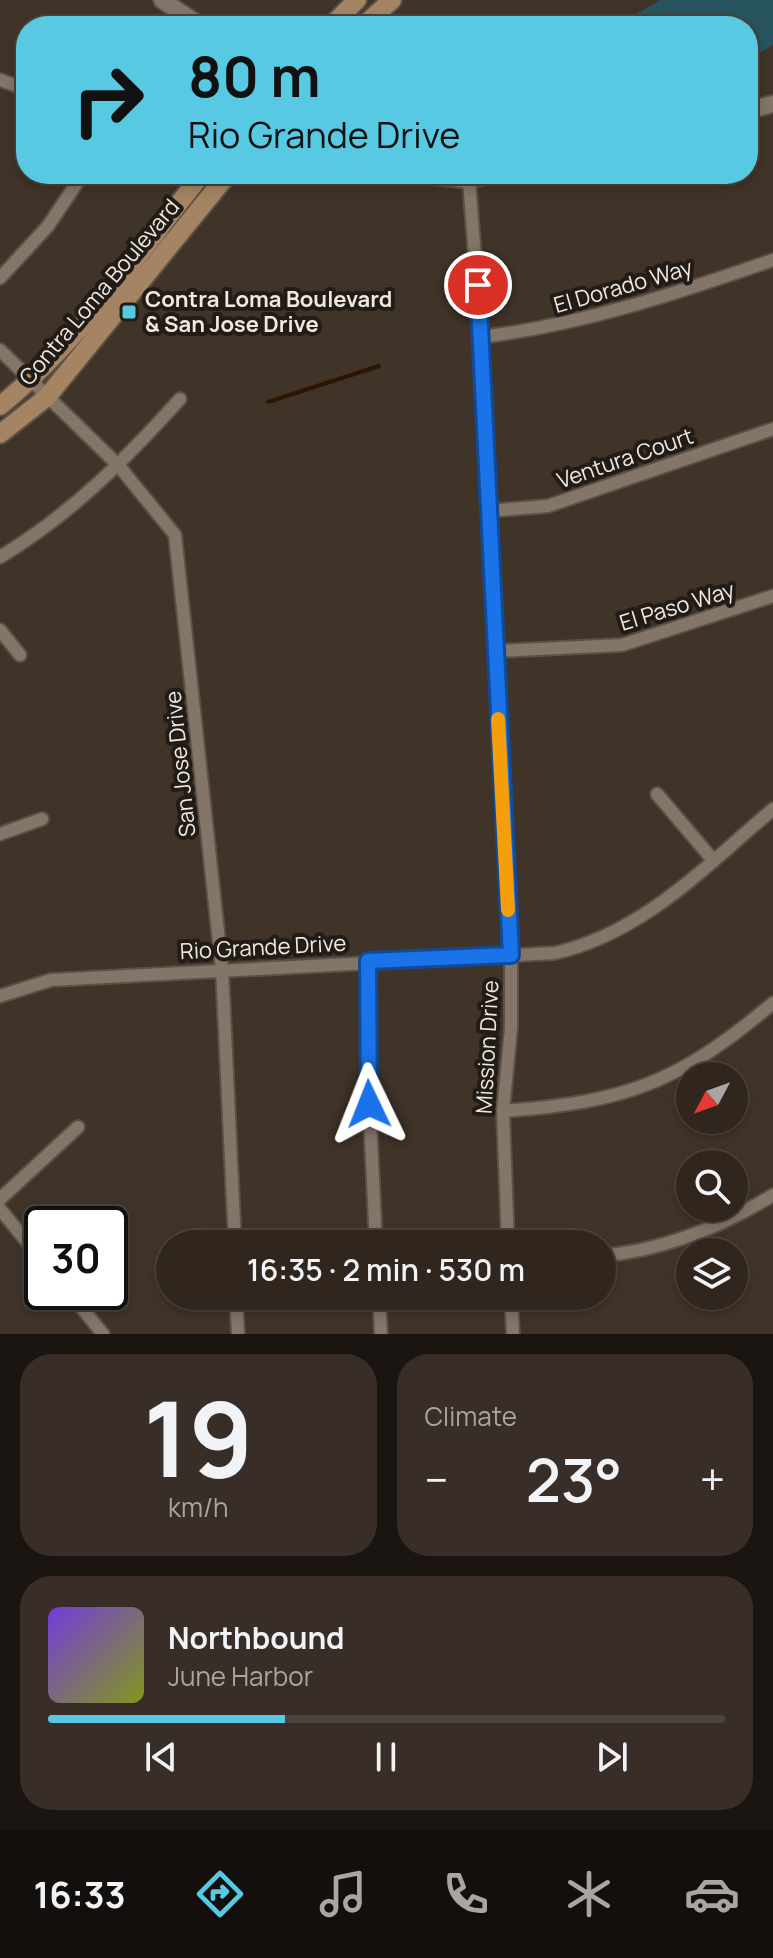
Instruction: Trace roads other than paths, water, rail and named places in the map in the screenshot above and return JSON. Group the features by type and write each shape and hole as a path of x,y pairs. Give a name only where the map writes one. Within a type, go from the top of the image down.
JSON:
{"main road":[{"path":"341,16 357,0"},
{"path":"374,16 392,0"},
{"name":"Contra Loma Boulevard","path":"0,406 29,382 77,332 194,184"},
{"name":"Contra Loma Boulevard","path":"0,434 47,397 220,184"}],"street":[{"path":"162,0 186,16"},
{"path":"0,278 48,226 76,184"},
{"name":"Mission Drive","path":"469,184 481,337 511,955 511,1028 503,1111 507,1230"},
{"name":"El Dorado Way","path":"481,337 544,329 695,287 773,260"},
{"name":"San Jose Drive","path":"0,350 29,382 119,466 175,535 222,969 234,1230"},
{"path":"0,557 45,530 119,466 180,399"},
{"name":"Ventura Court","path":"488,511 548,506 773,429"},
{"name":"El Paso Way","path":"495,651 622,645 773,596"},
{"path":"0,630 20,655"},
{"path":"657,794 713,860"},
{"name":"Rio Grande Drive","path":"0,996 51,980 555,953 591,945 647,915 773,809"},
{"path":"0,834 42,819"},
{"path":"368,961 368,1076 375,1230"},
{"path":"503,1111 585,1103 667,1078 735,1035 773,1003"},
{"path":"0,1199 78,1127"},
{"path":"616,1253 697,1234 773,1195"},
{"path":"0,1209 24,1238"},
{"path":"84,1310 103,1334"},
{"path":"237,1310 238,1334"},
{"path":"380,1310 381,1334"},
{"path":"512,1310 513,1334"}],"waterway":[{"path":"268,402 379,366"}],"place":[{"name":"Contra Loma Boulevard & San Jose Drive","path":"129,312"}]}
